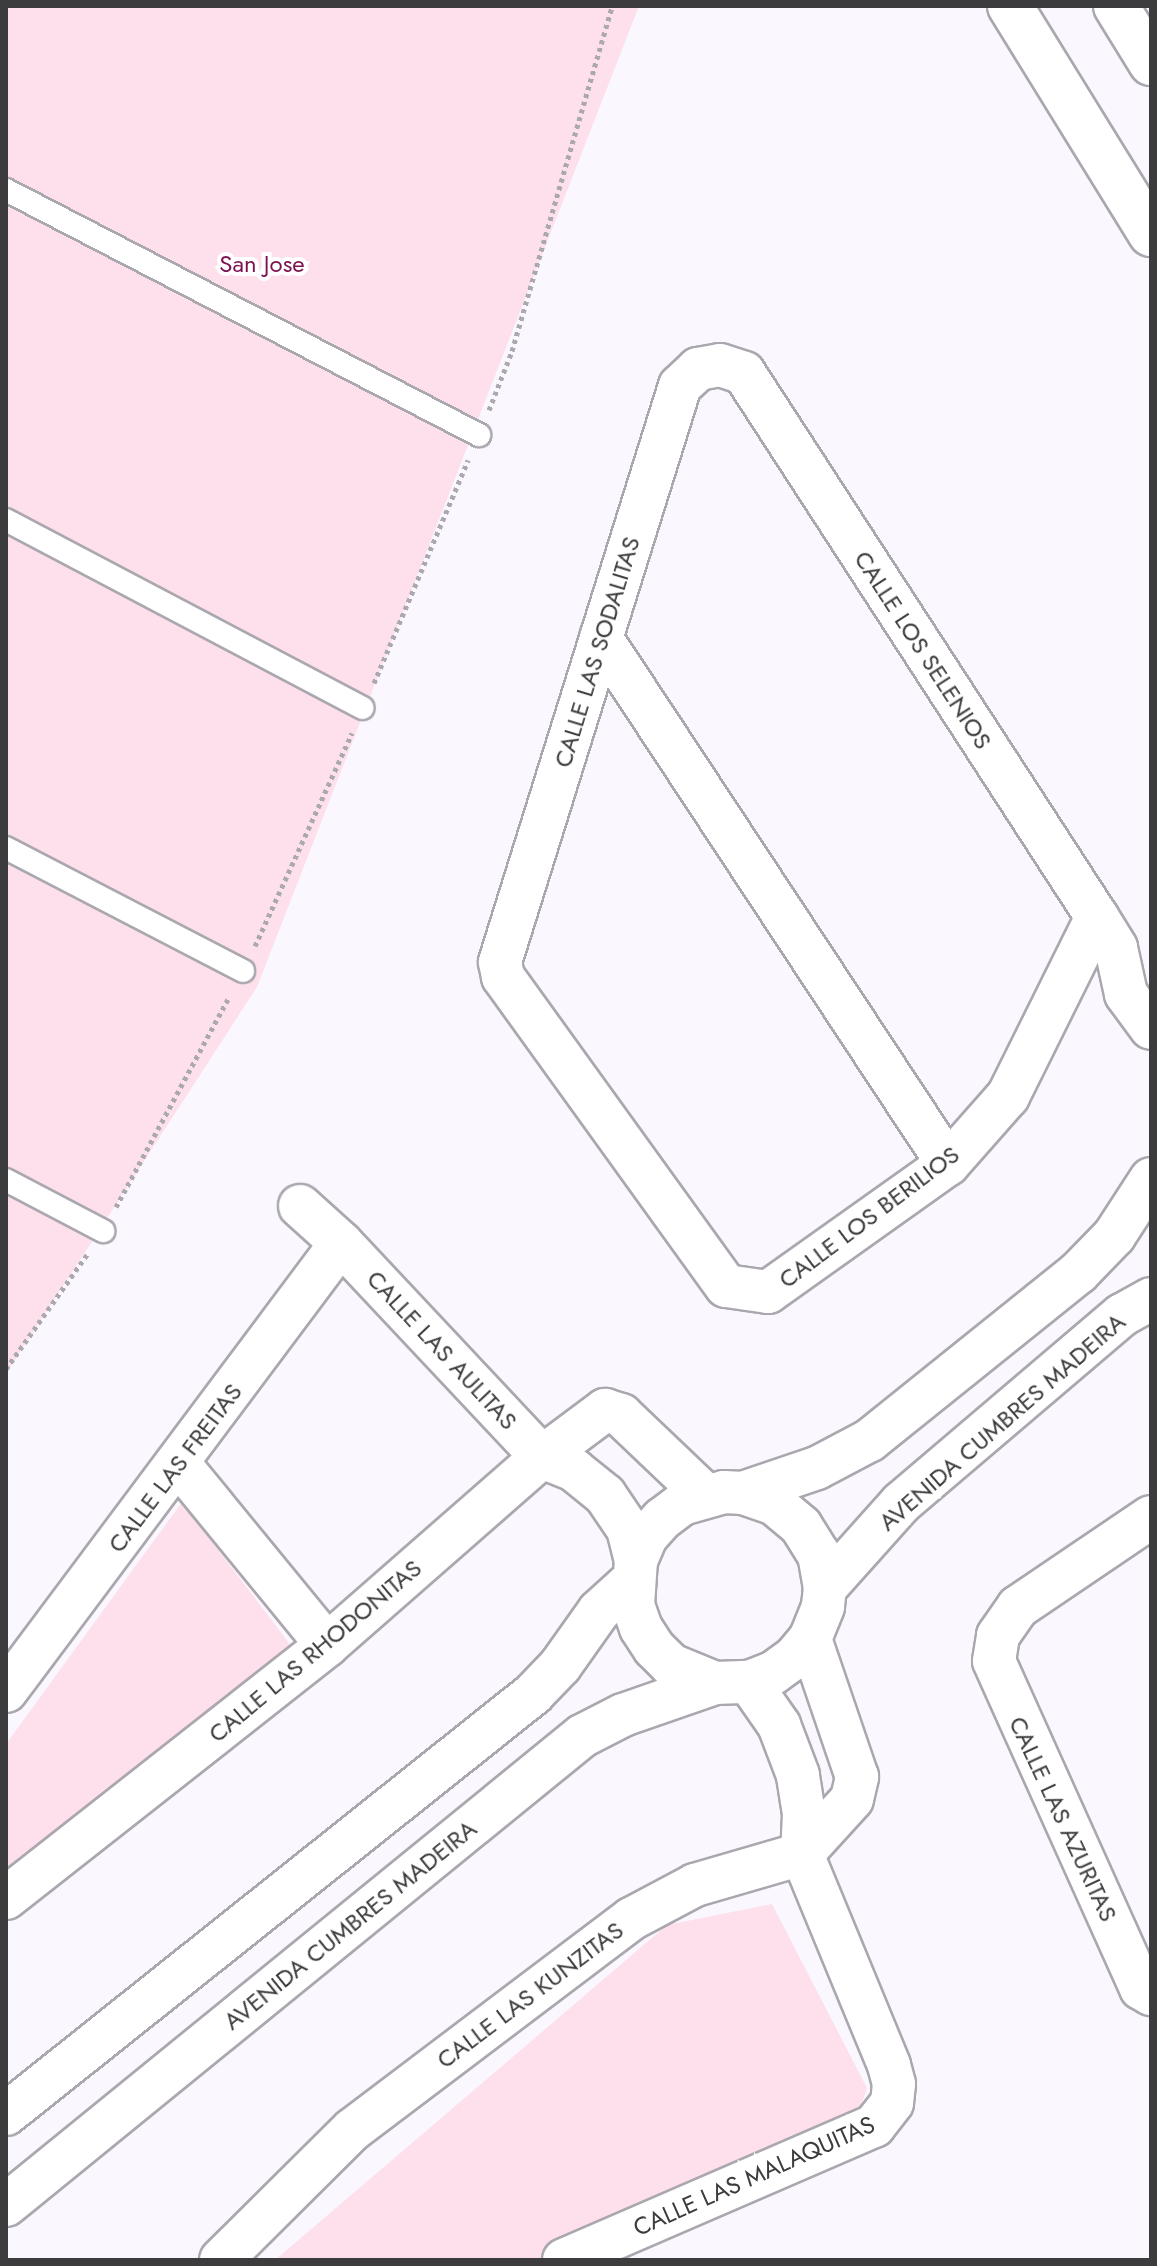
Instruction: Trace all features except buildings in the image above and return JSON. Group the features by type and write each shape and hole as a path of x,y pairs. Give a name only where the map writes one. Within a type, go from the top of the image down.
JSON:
{"street":[{"path":"1010,6 1151,234"},
{"path":"1116,6 1151,63"},
{"name":"CALLE LAS SODALITAS","path":"720,365 698,369 680,386 500,962 503,977 726,1286 750,1291"},
{"name":"CALLE LOS SELENIOS","path":"720,365 744,373 1121,941 1126,994 1151,1028"},
{"path":"601,638 948,1164"},
{"name":"CALLE LOS BERILIOS","path":"750,1291 768,1292 948,1164 1008,1096 1121,941"},
{"path":"6,2114 533,1694 560,1666 599,1611 634,1571 646,1537 662,1519 682,1504 817,1468 870,1440 1078,1273 1114,1236 1151,1179"},
{"path":"300,1206 341,1243"},
{"name":"CALLE LAS AULITAS","path":"341,1243 542,1457"},
{"name":"CALLE LAS FREITAS","path":"6,1691 179,1464 341,1243"},
{"name":"AVENIDA CUMBRES MADEIRA","path":"825,1588 901,1503 1122,1315 1151,1299"},
{"name":"CALLE LAS RHODONITAS","path":"6,1898 327,1645 542,1457 605,1410 614,1410 724,1494"},
{"path":"542,1457 590,1480 614,1506 628,1529 637,1617 654,1648 671,1665 732,1683 779,1725 798,1775 804,1814 802,1854"},
{"path":"179,1464 327,1645"},
{"path":"724,1494 775,1504 801,1526 819,1555 825,1588 823,1606 810,1639 794,1658 773,1673 732,1683"},
{"name":"CALLE LAS AZURITAS","path":"1151,1517 1018,1607 998,1636 994,1661 1141,1988 1151,1994"},
{"path":"802,1854 852,1799 857,1777 810,1639"},
{"name":"AVENIDA CUMBRES MADEIRA","path":"6,2205 582,1736 623,1715 732,1683"},
{"name":"CALLE LAS MALAQUITAS","path":"564,2260 874,2126 892,2103 894,2084 889,2065 802,1854"},
{"name":"CALLE LAS KUNZITAS","path":"221,2260 352,2130 631,1919 695,1885 802,1854"}],"lane":[{"path":"6,190 479,435"},
{"path":"6,520 363,708"},
{"path":"6,848 243,971"},
{"path":"6,1180 103,1231"}],"green space":[{"name":"San Jose","path":"6,6 639,6 257,987 6,1374"},
{"path":"182,1502 295,1651 6,1880 6,1744"},
{"path":"772,1904 867,2088 858,2114 553,2260 275,2260 667,1925"}]}
